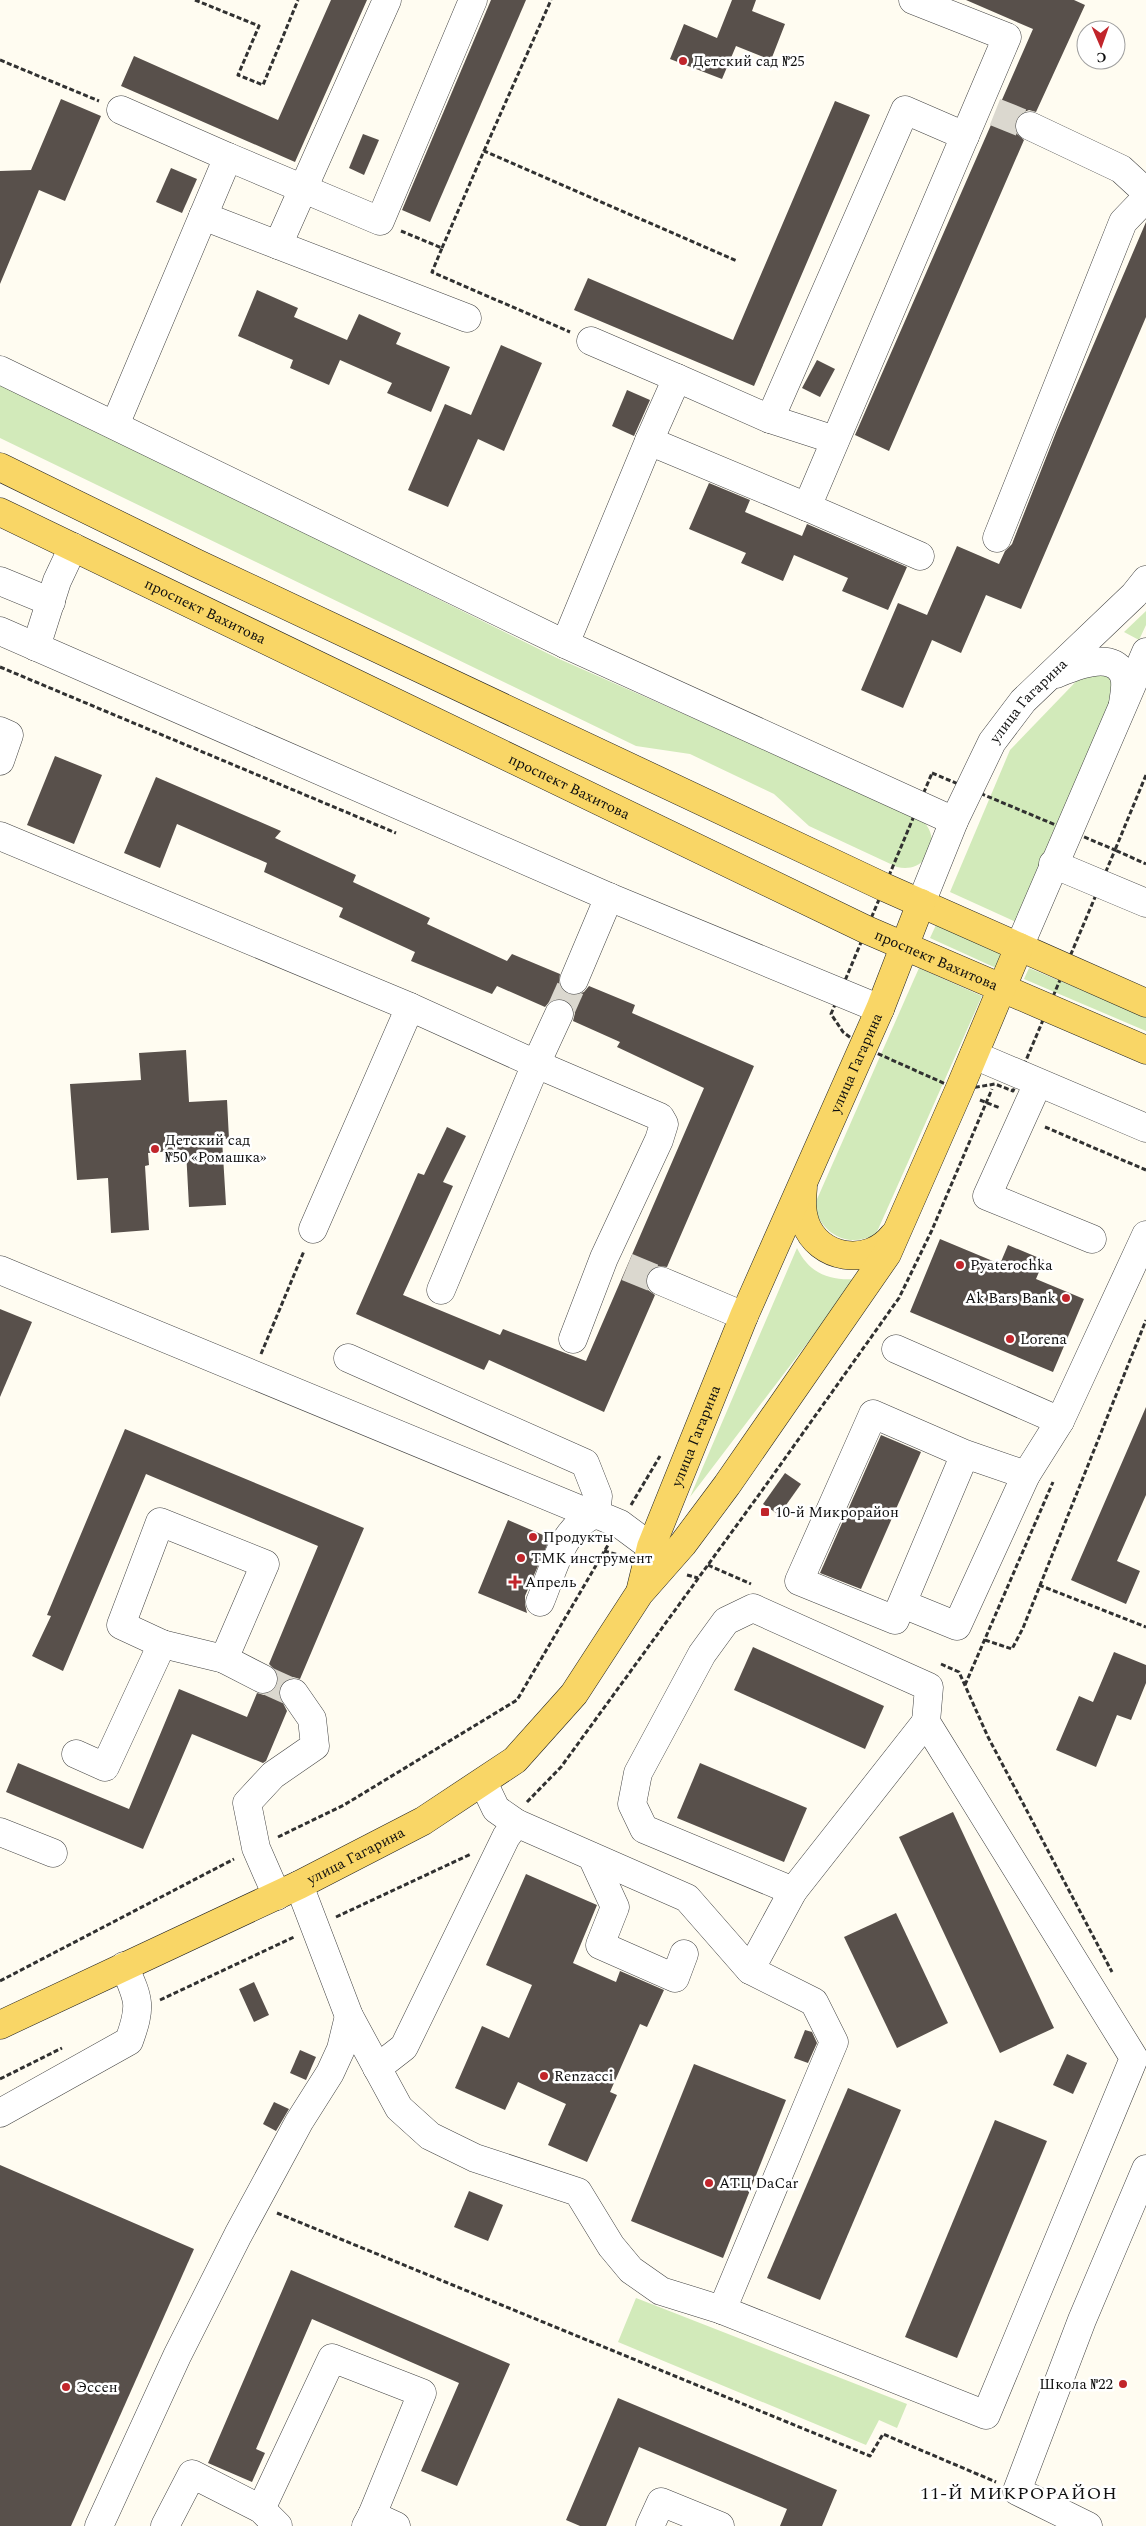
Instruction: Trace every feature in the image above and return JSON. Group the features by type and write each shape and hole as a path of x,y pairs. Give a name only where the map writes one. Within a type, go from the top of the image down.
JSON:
{"main road":[{"path":"0,467 196,563 921,903 1146,1003"},
{"name":"проспект Вахитова","path":"0,512 866,930 1146,1050"},
{"name":"улица Гагарина","path":"639,1594 651,1547 744,1316 880,1010 921,903"},
{"name":"улица Гагарина","path":"0,2025 288,1891 423,1821 515,1760 574,1694 639,1594 683,1544 727,1485 887,1254 968,1094 974,1055 1019,947"},
{"path":"804,1179 801,1203 805,1224 816,1240 833,1252 853,1256 873,1252 888,1242 903,1220"}],"street":[{"path":"278,245 387,0"},
{"path":"120,110 380,221 473,0"},
{"path":"807,507 966,136 986,109 1007,37 913,0"},
{"path":"770,419 905,110 966,136"},
{"path":"1030,126 1121,170 1146,192"},
{"path":"115,425 228,157"},
{"path":"997,538 1123,222 1146,198"},
{"path":"203,216 467,318"},
{"path":"591,341 770,419 835,440"},
{"path":"0,370 565,644 954,821"},
{"path":"565,644 677,378"},
{"path":"649,441 920,556"},
{"path":"36,647 73,546"},
{"name":"улица Гагарина","path":"921,903 954,821 992,742 1023,701 1134,595 1146,580"},
{"path":"0,581 51,602"},
{"path":"2,636 36,647 609,897 880,1010"},
{"name":"улица Гагарина","path":"1019,947 1053,864 1146,652"},
{"path":"1046,678 1088,662 1115,665 1122,672 1125,679 1123,706"},
{"path":"0,731 9,735 0,761"},
{"path":"0,836 410,1007 660,1117 664,1124 615,1262 573,1339"},
{"path":"1053,864 1146,903"},
{"path":"574,980 609,897"},
{"path":"313,1229 410,1007"},
{"path":"441,1290 559,1014"},
{"path":"974,1055 1146,1128"},
{"path":"1038,1083 987,1196 1092,1239"},
{"path":"903,1604 957,1626 1026,1475 1060,1421 1146,1235"},
{"path":"0,1270 603,1518 651,1547"},
{"path":"661,1281 744,1316"},
{"path":"896,1349 1060,1421"},
{"path":"348,1358 585,1463 598,1496 603,1518"},
{"path":"965,1454 895,1620 799,1581 873,1414 965,1454 1026,1475"},
{"path":"540,1602 566,1539 583,1520 603,1518"},
{"path":"224,1659 264,1564 160,1522 121,1625 162,1644 224,1659 262,1679"},
{"path":"750,1970 793,1891 926,1722 929,1687 753,1608 726,1621 702,1654 638,1773 632,1804 644,1829 793,1891"},
{"path":"76,1754 105,1767 162,1644"},
{"path":"294,1693 312,1719 315,1746 274,1775 247,1803 249,1823 256,1848 288,1891 349,2016 399,2108 430,2136 475,2158 578,2192 611,2246 631,2270 662,2291 722,2310 986,2416 1134,2058 926,1722"},
{"path":"483,1782 496,1809 516,1823 687,1898 750,1970 814,2002 834,2042 722,2310"},
{"path":"377,2068 404,2047 506,1837 516,1823"},
{"path":"0,1832 53,1853"},
{"path":"592,1857 615,1907 600,1945 675,1978 684,1954"},
{"path":"0,2113 129,2041 138,2017 138,1997 124,1966"},
{"path":"99,2526 177,2356 299,2122 330,2073 341,2048 349,2016"},
{"path":"1088,2526 1017,2491 1082,2320 1146,2169"},
{"path":"165,2526 192,2474 269,2518 332,2358 422,2393 378,2522"},
{"path":"650,2526 661,2502 720,2526"}],"path":[{"path":"196,0 259,26 238,75 263,85 298,0"},
{"path":"551,0 432,272 591,341"},
{"path":"0,60 120,110"},
{"path":"484,151 737,261"},
{"path":"380,221 442,248"},
{"path":"1146,775 1115,850 1146,864"},
{"path":"840,1041 843,1032"},
{"path":"968,1094 1146,1170"},
{"path":"252,1375 313,1229"},
{"path":"985,1640 1012,1649 1146,1320"},
{"path":"0,1981 256,1848 344,1805 518,1700 603,1518 664,1449"},
{"path":"1039,1585 1146,1628"},
{"path":"255,2204 870,2456 883,2434 1017,2491"}],"green space":[{"path":"0,382 557,658 919,818 927,826 931,834 932,844 929,852 924,860 917,865 908,868 897,867 809,826 774,794 690,754 636,746 0,438"},
{"path":"1146,611 1146,625 1139,640 1124,632"},
{"path":"1089,668 1113,679 1115,693 1016,922 950,892 1010,750"},
{"path":"936,925 1002,954 996,968 930,938"},
{"path":"919,968 982,996 876,1234 856,1240 847,1239 830,1232 823,1225 814,1206"},
{"path":"1029,968 1146,1017 1146,1031 1024,979"},
{"path":"797,1248 807,1264 821,1274 837,1279 856,1279 690,1497"},
{"path":"636,2298 907,2404 897,2428 879,2420 866,2445 618,2342"}],"building":[{"path":"331,0 367,0 295,162 121,86 134,56 278,120"},
{"path":"491,0 526,0 430,222 402,210"},
{"path":"732,0 756,0 752,11 785,24 771,60 736,46 722,79 670,59 684,24 717,38"},
{"path":"966,0 1074,0 1085,5 1078,20 1076,20 1076,25 1036,112 1029,110 1022,113 1016,120 1015,128 1017,134 1024,140 889,451 855,435 1033,29"},
{"path":"61,99 101,116 65,201 39,190 0,284 0,171 31,170"},
{"path":"835,101 870,115 754,386 574,310 588,278 733,340"},
{"path":"363,134 379,140 364,175 349,168"},
{"path":"171,168 197,179 182,213 156,202"},
{"path":"1146,222 1146,317 1021,609 986,595 961,653 932,640 903,708 861,690 898,603 927,615 957,546 999,564 1005,551 1012,544 1057,430"},
{"path":"257,290 298,308 294,317 347,340 359,314 401,333 396,344 450,367 431,412 387,393 392,383 340,360 329,385 290,368 293,360 238,336"},
{"path":"501,345 542,363 504,451 478,439 448,507 408,490 445,404 471,415"},
{"path":"817,360 835,369 820,397 802,388"},
{"path":"627,390 650,400 634,436 612,426"},
{"path":"709,483 750,500 745,512 802,536 807,524 907,567 888,610 842,591 848,578 794,555 783,581 741,563 746,553 689,529"},
{"path":"55,756 102,775 74,844 27,825"},
{"path":"156,777 281,831 275,838 356,875 353,882 430,918 427,924 507,961 512,954 560,974 559,982 561,989 568,994 576,995 584,992 589,986 635,1005 632,1013 754,1066 667,1267 659,1266 652,1268 647,1275 646,1283 648,1290 655,1295 604,1412 489,1360 484,1370 356,1314 418,1173 424,1175 447,1127 466,1136 443,1182 453,1186 403,1295 500,1335 503,1329 586,1361 704,1088 617,1047 620,1042 573,1021 575,1013 572,1005 565,1000 557,999 550,1001 545,1007 497,986 492,994 411,961 415,952 339,917 343,908 264,872 267,863 177,824 160,868 124,853"},
{"path":"186,1050 189,1102 227,1100 229,1139 222,1139 226,1205 189,1207 186,1150 148,1153 149,1165 145,1166 149,1230 111,1233 108,1178 77,1180 70,1084 141,1080 139,1053"},
{"path":"940,1239 1000,1264 1008,1245 1044,1260 1036,1279 1084,1299 1053,1372 910,1312"},
{"path":"0,1309 32,1322 0,1397"},
{"path":"1146,1407 1146,1495 1117,1561 1140,1571 1126,1604 1071,1580"},
{"path":"125,1429 364,1528 300,1679 293,1677 286,1680 280,1687 279,1695 287,1711 266,1761 263,1763 192,1734 143,1849 6,1792 18,1763 129,1809 179,1689 247,1717 257,1693 264,1695 277,1687 279,1679 276,1671 269,1664 318,1546 146,1474 63,1671 32,1656 51,1616 47,1615"},
{"path":"881,1435 921,1452 861,1589 820,1573"},
{"path":"785,1473 801,1484 779,1515 763,1504"},
{"name":"ТМК инструмент","path":"508,1520 550,1538 525,1596 527,1613 478,1593"},
{"path":"753,1647 884,1706 865,1749 734,1690"},
{"path":"1114,1652 1146,1665 1146,1683 1131,1720 1117,1715 1096,1767 1056,1750 1079,1696 1093,1702"},
{"path":"700,1763 807,1808 784,1862 677,1818"},
{"path":"953,1812 1054,2028 1000,2053 899,1837"},
{"path":"526,1874 597,1905 573,1963 616,1982 620,1971 664,1990 647,2027 640,2024 610,2092 617,2095 587,2162 548,2145 566,2104 518,2082 505,2110 455,2088 482,2026 509,2038 532,1985 486,1965"},
{"path":"896,1913 948,2023 897,2048 844,1937"},
{"path":"254,1982 269,2015 254,2022 239,1989"},
{"path":"805,2030 812,2032 817,2043 808,2063 794,2058"},
{"path":"300,2050 316,2057 306,2080 290,2073"},
{"path":"1067,2054 1087,2063 1073,2094 1053,2085"},
{"path":"694,2064 786,2100 723,2258 631,2221"},
{"path":"848,2088 901,2110 820,2300 767,2278"},
{"path":"274,2102 289,2109 276,2131 263,2124"},
{"path":"995,2120 1047,2141 957,2358 905,2337"},
{"name":"Эссен","path":"0,2165 194,2249 71,2526 0,2526"},
{"path":"469,2191 503,2205 488,2241 454,2227"},
{"path":"291,2270 510,2364 457,2486 421,2471 459,2383 312,2319 256,2449 265,2453 252,2482 208,2463"},
{"path":"618,2398 837,2490 822,2526 780,2526 787,2509 639,2447 606,2526 580,2526 566,2520"}],"tunnel":[{"path":"995,112 1030,126"},
{"path":"559,1014 574,980"},
{"path":"627,1267 661,1281"},
{"path":"263,1679 294,1693"}],"place":[{"name":"Детский сад №25","path":"683,61"},
{"name":"Детский сад №50 «Ромашка»","path":"155,1149"},
{"name":"Pyaterochka","path":"960,1265"},
{"name":"Ak Bars Bank","path":"1066,1298"},
{"name":"Lorena","path":"1010,1339"},
{"name":"10-й Микрорайон","path":"765,1512"},
{"name":"Продукты","path":"533,1537"},
{"name":"ТМК инструмент","path":"521,1558"},
{"name":"Апрель","path":"515,1582"},
{"name":"Renzacci","path":"544,2076"},
{"name":"АТЦ DaСar","path":"709,2183"},
{"name":"Школа №22","path":"1123,2384"},
{"name":"Эссен","path":"66,2387"}],"district":[{"name":"11-Й МИКРОРАЙОН","path":"1019,2493"}]}
